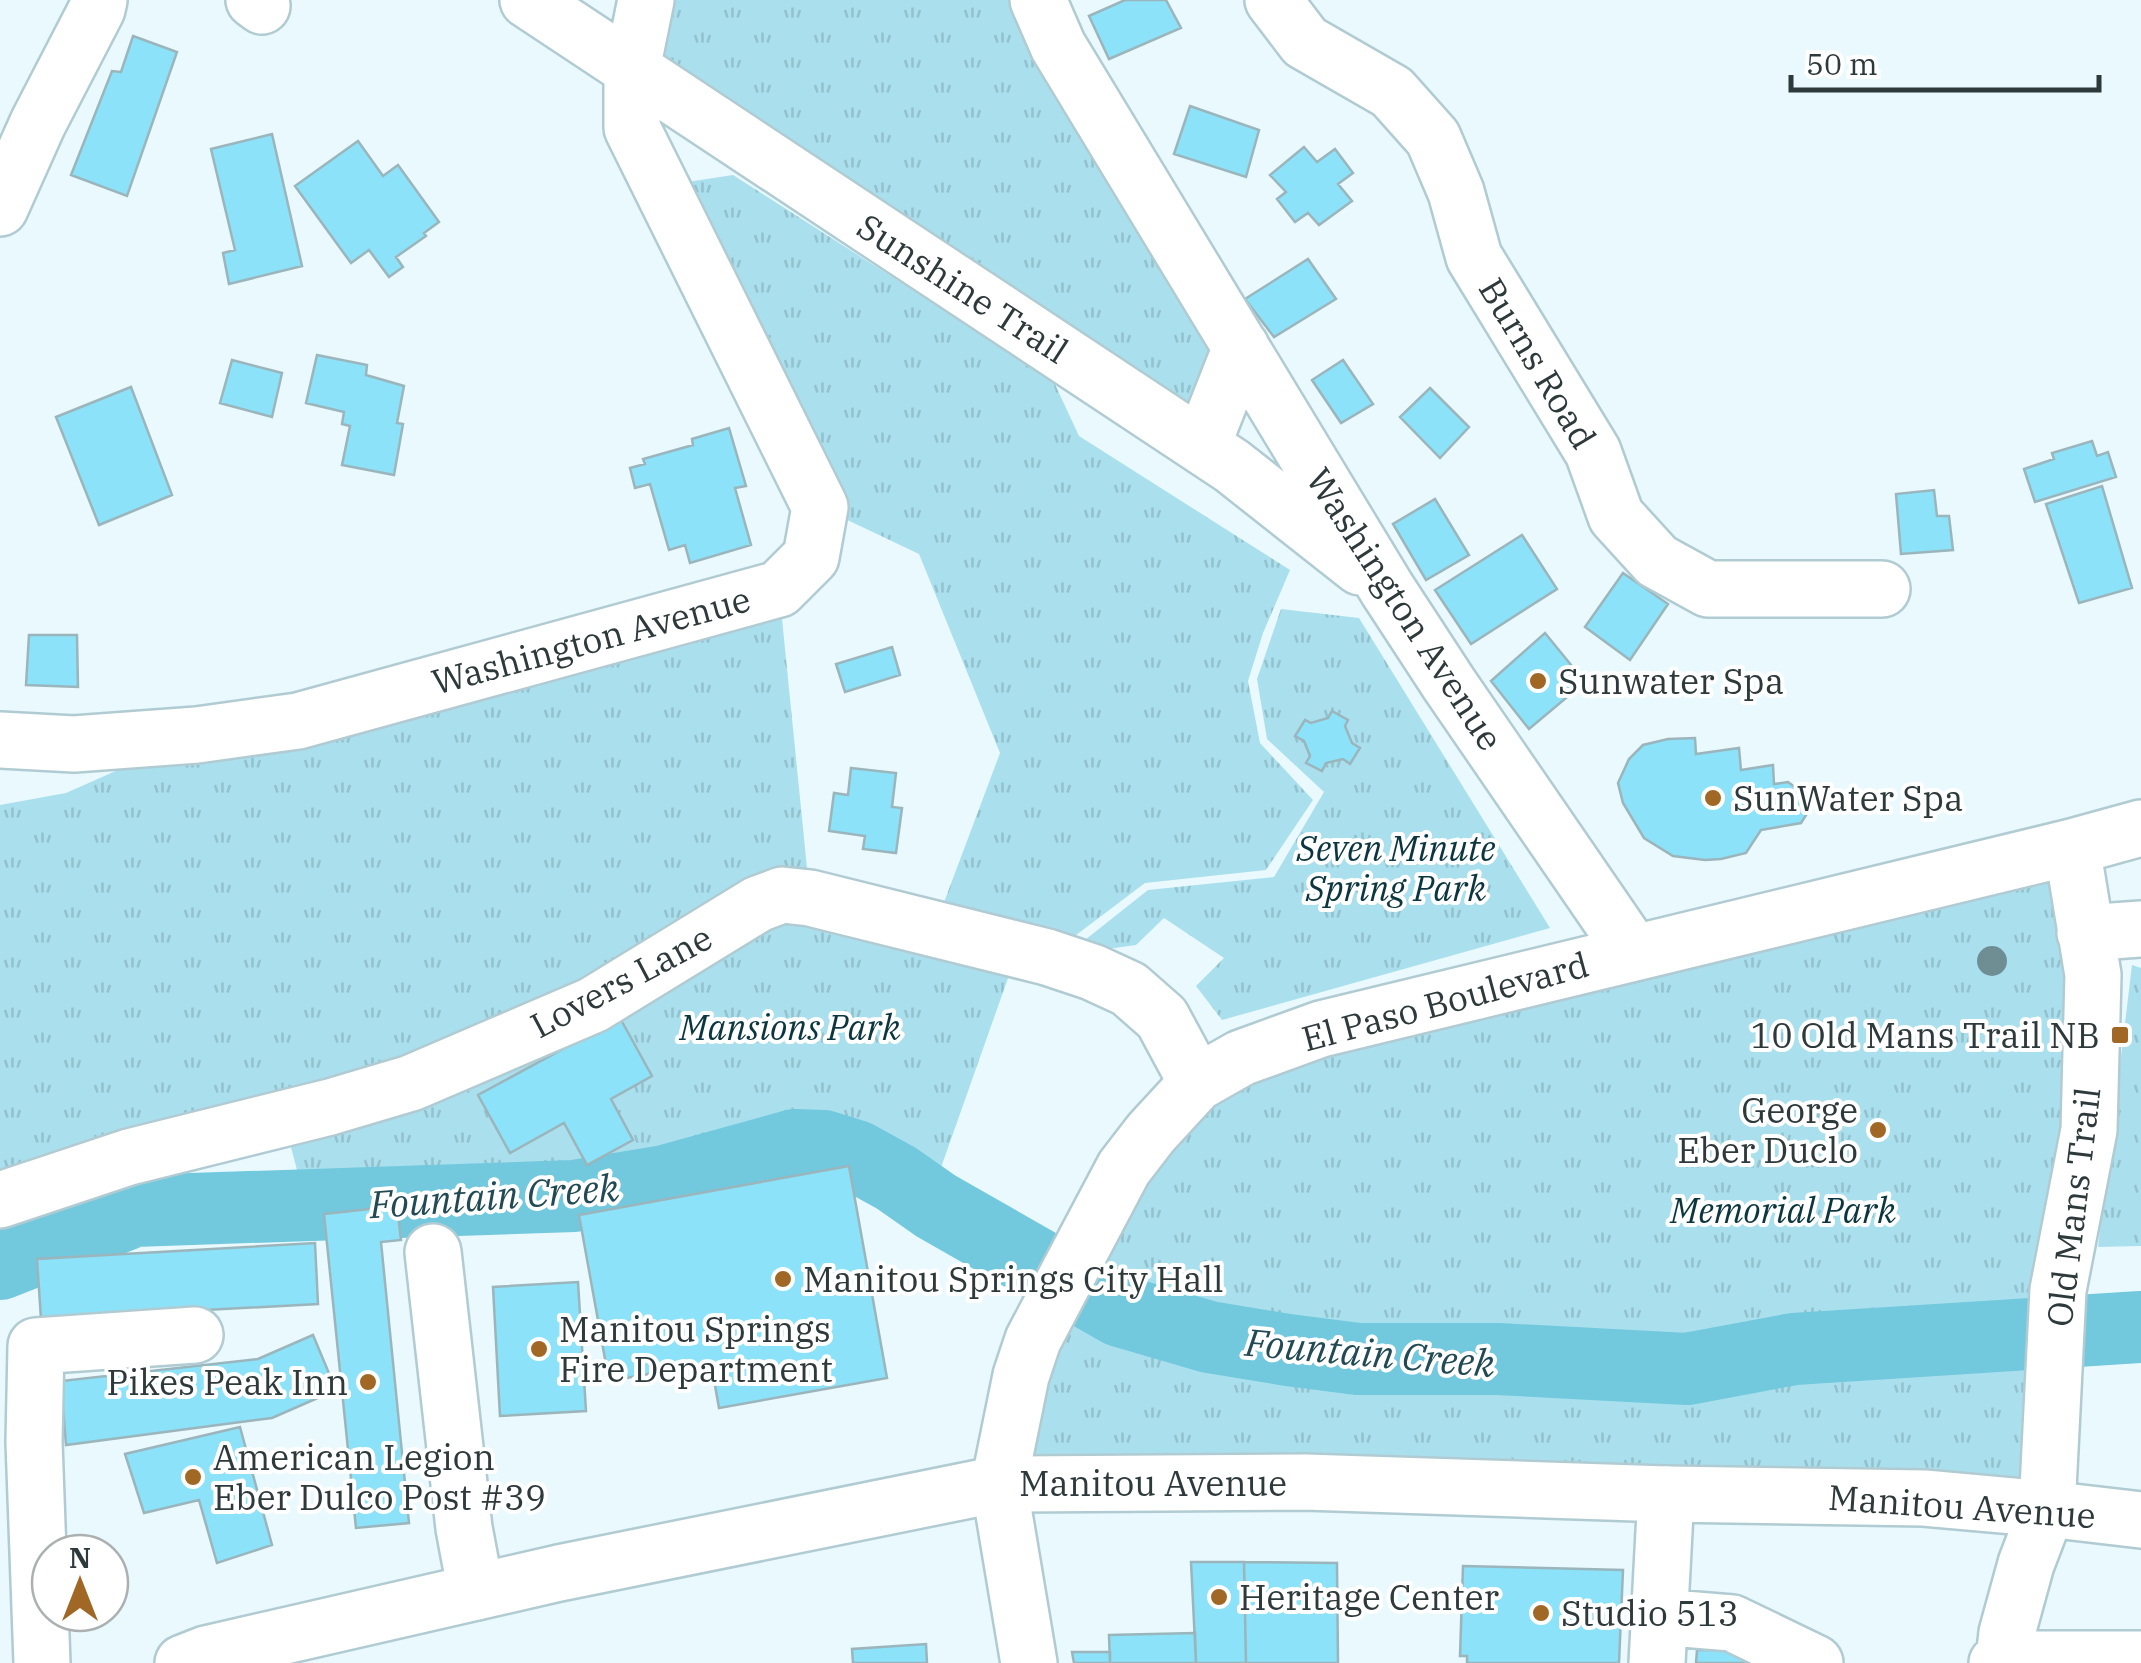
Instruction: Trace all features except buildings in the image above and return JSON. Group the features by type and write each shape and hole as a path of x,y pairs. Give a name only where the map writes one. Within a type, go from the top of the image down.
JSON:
{"street":[{"path":"0,208 99,0"},
{"name":"Sunshine Trail","path":"528,0 1232,466 1388,588"},
{"name":"Washington Avenue","path":"0,740 74,744 298,721 778,588 811,557 820,507 632,128 632,69 646,0"},
{"name":"Washington Avenue","path":"1038,0 1058,46 1388,588 1633,952"},
{"name":"Burns Road","path":"1273,0 1306,42 1392,92 1433,138 1456,192 1474,256 1593,452 1616,516 1657,561 1708,588 1882,588"},
{"path":"1202,446 1241,347"},
{"name":"El Paso Boulevard","path":"999,1484 1021,1376 1034,1340 1124,1168 1196,1083 1242,1058 1322,1029 2141,828"},
{"name":"Old Mans Trail","path":"2001,1661 2026,1564 2047,1508 2058,1290 2089,1130 2093,975 2072,847"},
{"name":"Lovers Lane","path":"0,1200 129,1157 411,1083 592,1004 758,904 782,895 810,898 1047,957 1130,989 1162,1018 1196,1083"},
{"path":"2086,933 2141,929"},
{"path":"433,1252 464,1528 476,1592"},
{"path":"38,1533 36,1346 195,1335"},
{"name":"Manitou Avenue","path":"184,1663 206,1654 476,1592 999,1484 1305,1482 1924,1498 2141,1520"},
{"path":"999,1484 1028,1663"},
{"path":"1666,1494 1658,1640 1732,1623 1815,1663"},
{"path":"0,1536 30,1580"},
{"path":"41,1633 42,1663"},
{"path":"2001,1661 2141,1659"}],"green space":[{"path":"646,0 1038,0 1241,347 1202,446 678,100"},
{"path":"733,175 1053,380 1079,436 1290,570 1248,681 1260,743 1313,800 1266,870 1145,883 1047,957 934,929 1000,753 919,554 820,507 661,186"},
{"path":"779,589 810,898 653,968 0,1200 0,805 66,793 197,735"},
{"name":"Seven Minute Spring Park","path":"1281,609 1359,618 1550,928 1222,1020 1196,986 1224,958 1164,918 1136,945 1066,955 1148,890 1274,877 1324,792 1267,739 1257,679"},
{"name":"Memorial Park","path":"2072,847 2093,975 2047,1509 999,1484 1011,1419 1197,1083"},
{"name":"Mansions Park","path":"790,915 1013,964 932,1193 817,1134 712,1161 600,1183 297,1170 285,1125"},
{"path":"2132,965 2141,968 2141,1246 2098,1247"}],"waterway":[{"name":"Fountain Creek","path":"0,1264 134,1211 574,1196 665,1181 795,1145 824,1146 856,1156 1120,1311 1209,1337 1288,1350 1358,1359 1498,1359 1687,1369 1794,1349 2141,1327"}],"place":[{"name":"Sunwater Spa","path":"1538,681"},
{"name":"SunWater Spa","path":"1713,798"},
{"name":"10 Old Mans Trail NB","path":"2120,1035"},
{"name":"George Eber Duclo","path":"1878,1130"},
{"name":"Manitou Springs City Hall","path":"783,1279"},
{"name":"Manitou Springs Fire Department","path":"539,1349"},
{"name":"Pikes Peak Inn","path":"368,1382"},
{"name":"American Legion Eber Dulco Post #39","path":"193,1477"},
{"name":"Heritage Center","path":"1219,1597"},
{"name":"Studio 513","path":"1541,1613"}]}
